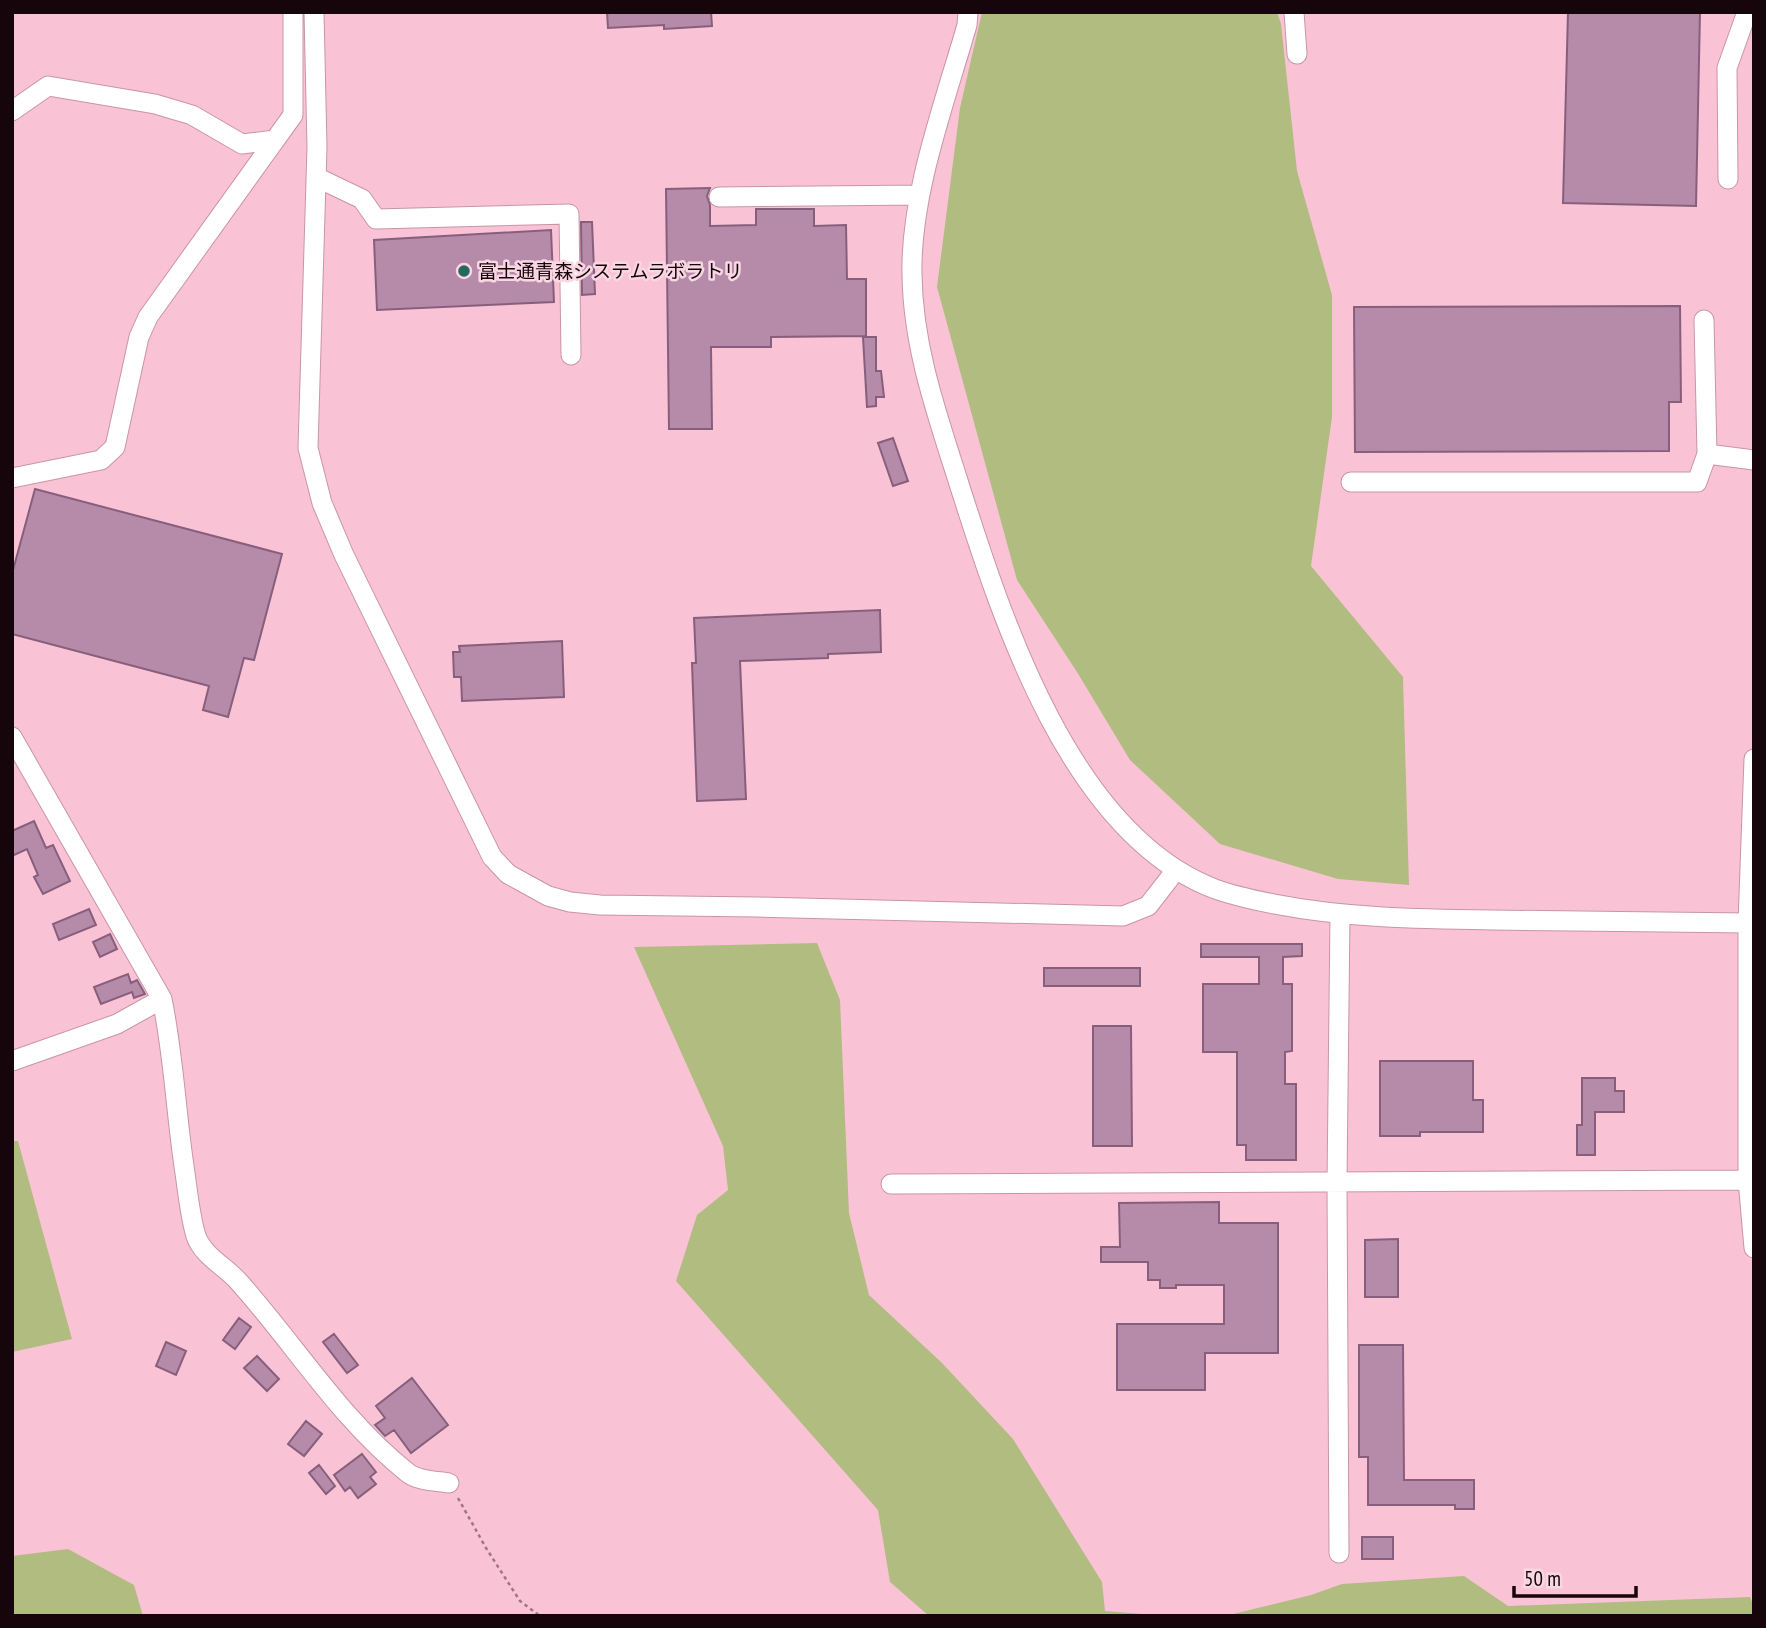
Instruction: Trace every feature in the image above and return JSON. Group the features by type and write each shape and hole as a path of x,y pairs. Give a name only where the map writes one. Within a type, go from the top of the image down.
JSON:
{"street":[{"path":"12,478 101,460 115,447 139,337 148,317 293,116 293,12"},
{"path":"314,12 316,177 308,448 322,503 344,555 492,857 508,874 548,896 570,902 600,905 1123,916 1148,906 1176,870"},
{"path":"968,12 967,25 919,195 913,237 915,330 928,387 992,587 1022,660 1060,736 1096,791 1123,824 1146,848 1176,870 1215,889 1248,898 1340,914 1399,919 1748,923"},
{"path":"1294,12 1297,54"},
{"path":"1728,179 1727,68 1746,12"},
{"path":"12,111 48,86 168,108 192,116 242,144 275,140"},
{"path":"316,177 362,199 376,219 569,214 571,355"},
{"path":"719,197 919,195"},
{"path":"1351,482 1698,482 1707,454 1704,320"},
{"path":"1707,454 1754,460"},
{"path":"12,737 162,999 168,1027 181,1153 197,1240 262,1309 342,1411 411,1476 449,1483"},
{"path":"1754,759 1748,923 1748,1180 1754,1248"},
{"path":"1339,1553 1337,1183 1340,914"},
{"path":"12,1061 117,1024 162,999"},
{"path":"891,1184 1748,1180"}],"path":[{"path":"449,1483 485,1548 520,1601 540,1616"}],"green space":[{"path":"982,12 1277,12 1281,24 1297,171 1332,295 1332,417 1311,566 1403,677 1409,885 1338,879 1220,844 1130,760 1017,580 937,287 960,108"},
{"path":"817,943 840,1000 849,1213 869,1295 942,1363 1013,1439 1102,1582 1105,1611 1168,1616 929,1616 890,1582 878,1510 676,1281 697,1215 728,1190 723,1146 634,947"},
{"path":"12,1141 18,1141 72,1339 12,1352"},
{"path":"68,1549 134,1585 143,1616 12,1616 12,1556"},
{"path":"1464,1576 1508,1606 1750,1597 1754,1616 1225,1616 1311,1595 1342,1584"}],"building":[{"path":"607,12 711,12 712,26 608,28"},
{"path":"1568,12 1700,12 1696,206 1563,203"},
{"path":"710,188 707,196 710,226 756,225 756,209 814,209 814,226 846,225 847,279 866,279 866,336 771,337 771,347 711,347 712,429 669,429 666,189"},
{"path":"581,222 592,222 595,294 582,295"},
{"name":"富士通青森システムラボラトリ","path":"551,230 554,302 377,310 374,240"},
{"path":"1680,306 1681,402 1669,402 1669,451 1355,452 1354,307"},
{"path":"863,337 876,337 876,371 881,371 884,397 876,397 876,406 867,407"},
{"path":"893,438 908,481 893,486 878,443"},
{"path":"35,489 282,554 254,660 244,658 228,717 203,710 209,686 12,634 12,574"},
{"path":"880,610 881,652 828,654 828,658 740,661 746,799 697,801 692,663 696,663 694,618"},
{"path":"562,641 564,697 462,701 461,677 454,677 453,652 460,652 459,646"},
{"path":"34,821 46,848 53,845 70,881 43,894 34,877 38,875 27,849 12,856 12,831"},
{"path":"89,909 96,925 59,940 53,924"},
{"path":"110,934 117,949 100,957 93,942"},
{"path":"1201,944 1302,944 1302,956 1283,957 1283,984 1292,984 1292,1051 1285,1052 1285,1084 1296,1084 1296,1160 1246,1160 1246,1145 1237,1145 1237,1052 1203,1052 1203,984 1259,984 1259,957 1201,957"},
{"path":"1044,968 1140,968 1140,986 1044,986"},
{"path":"128,974 131,983 137,980 145,994 134,998 132,992 101,1004 94,987"},
{"path":"1093,1026 1131,1026 1132,1146 1093,1146"},
{"path":"1380,1061 1473,1061 1473,1100 1483,1100 1483,1132 1420,1132 1420,1136 1380,1136"},
{"path":"1582,1078 1615,1078 1615,1091 1624,1091 1624,1112 1595,1112 1595,1155 1577,1155 1577,1125 1582,1125"},
{"path":"1219,1202 1219,1223 1278,1223 1278,1353 1205,1353 1205,1390 1117,1390 1117,1324 1224,1324 1224,1285 1176,1285 1176,1288 1160,1288 1160,1280 1148,1280 1148,1262 1101,1262 1101,1247 1120,1247 1119,1203"},
{"path":"1398,1239 1398,1297 1365,1297 1365,1240"},
{"path":"239,1318 251,1327 235,1349 223,1340"},
{"path":"334,1334 358,1365 347,1373 323,1342"},
{"path":"166,1342 186,1351 176,1375 156,1366"},
{"path":"1359,1345 1403,1345 1404,1480 1474,1480 1474,1509 1455,1509 1455,1505 1368,1505 1368,1457 1359,1457"},
{"path":"257,1356 279,1379 267,1391 244,1368"},
{"path":"412,1378 448,1425 411,1453 394,1430 385,1436 375,1425 385,1418 376,1406"},
{"path":"306,1421 322,1434 304,1456 288,1444"},
{"path":"362,1454 376,1472 370,1477 376,1484 358,1498 350,1487 345,1491 334,1475"},
{"path":"319,1465 335,1486 326,1494 309,1473"},
{"path":"1362,1537 1393,1537 1393,1559 1362,1559"}],"place":[{"name":"富士通青森システムラボラトリ","path":"464,271"}]}
